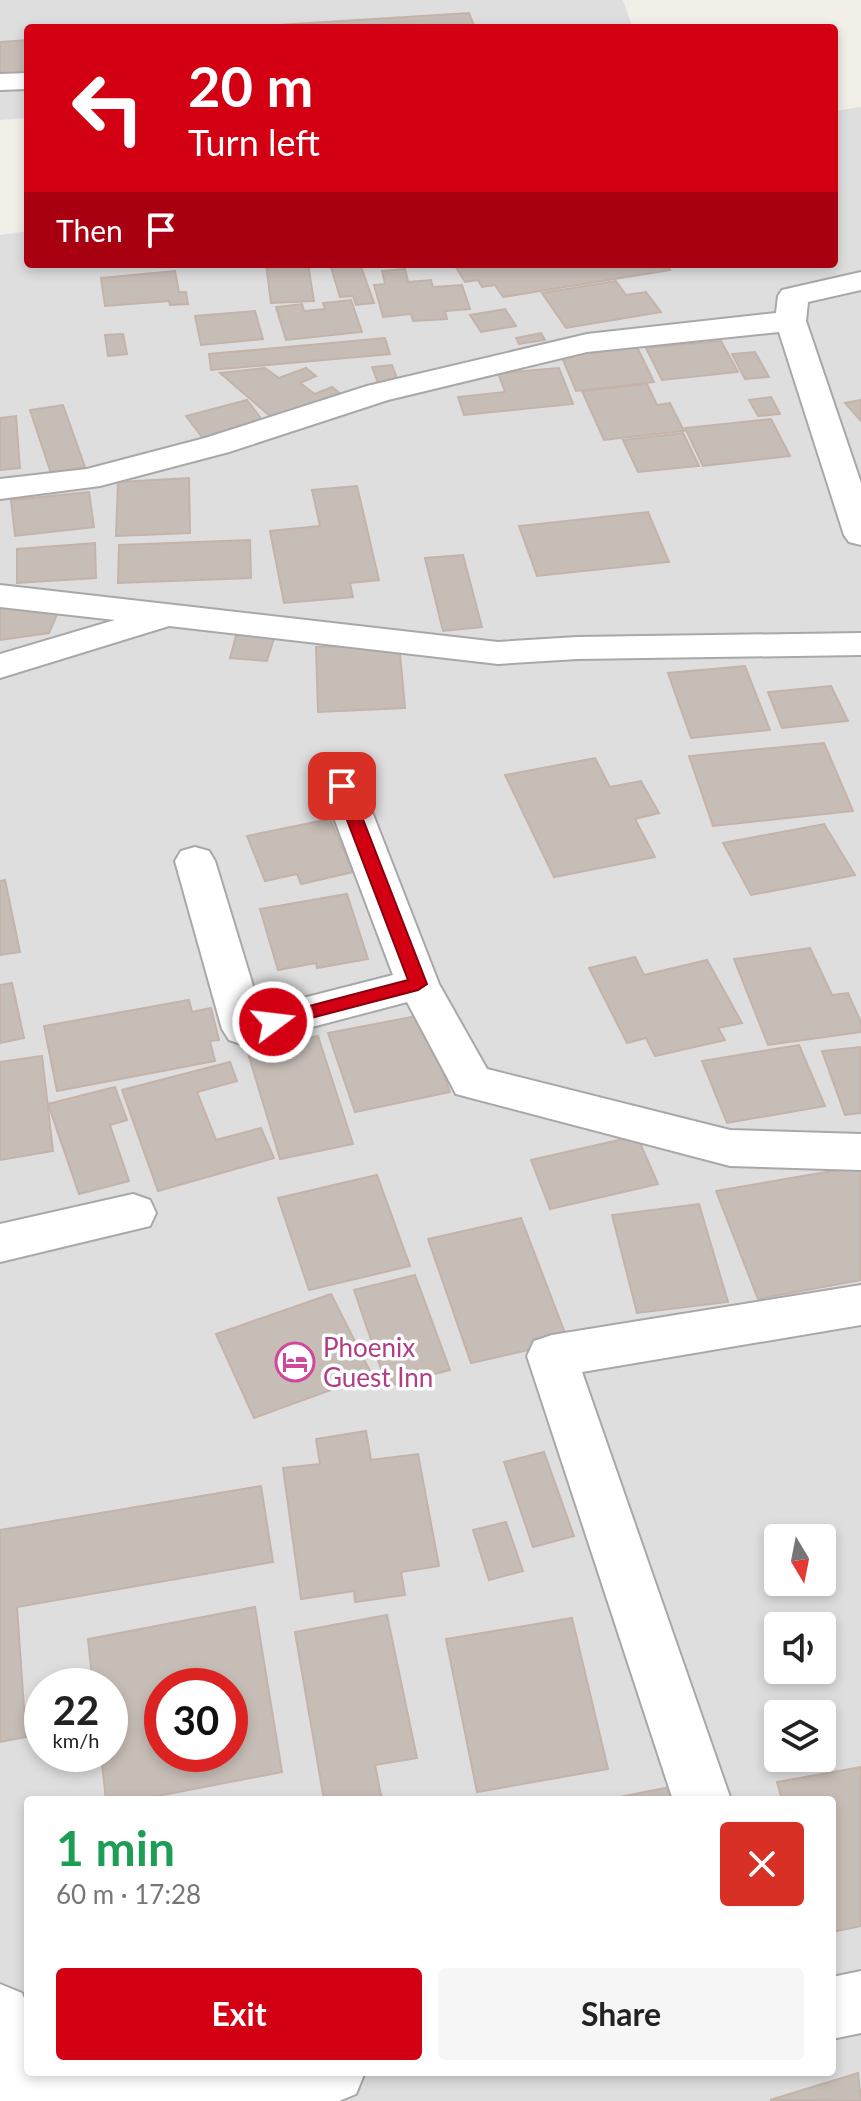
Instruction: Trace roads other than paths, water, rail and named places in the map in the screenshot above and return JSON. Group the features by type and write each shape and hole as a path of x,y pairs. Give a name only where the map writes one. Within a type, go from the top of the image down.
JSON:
{"street":[{"path":"0,82 24,81"},
{"path":"861,281 793,296 791,321 861,535"},
{"path":"0,489 88,479 217,445 378,393 587,343 791,321"},
{"path":"0,596 498,653 577,648 861,644"},
{"path":"0,666 177,614"},
{"path":"342,786 418,984 472,1082 730,1148 861,1152"},
{"path":"195,861 244,1029 418,984"},
{"path":"0,1243 133,1213"},
{"path":"701,1796 552,1356 861,1305"},
{"path":"836,2007 861,2002"},
{"path":"0,2015 24,2101"},
{"path":"58,2101 296,2076"}],"place":[{"name":"Phoenix Guest Inn","path":"295,1362"}]}
